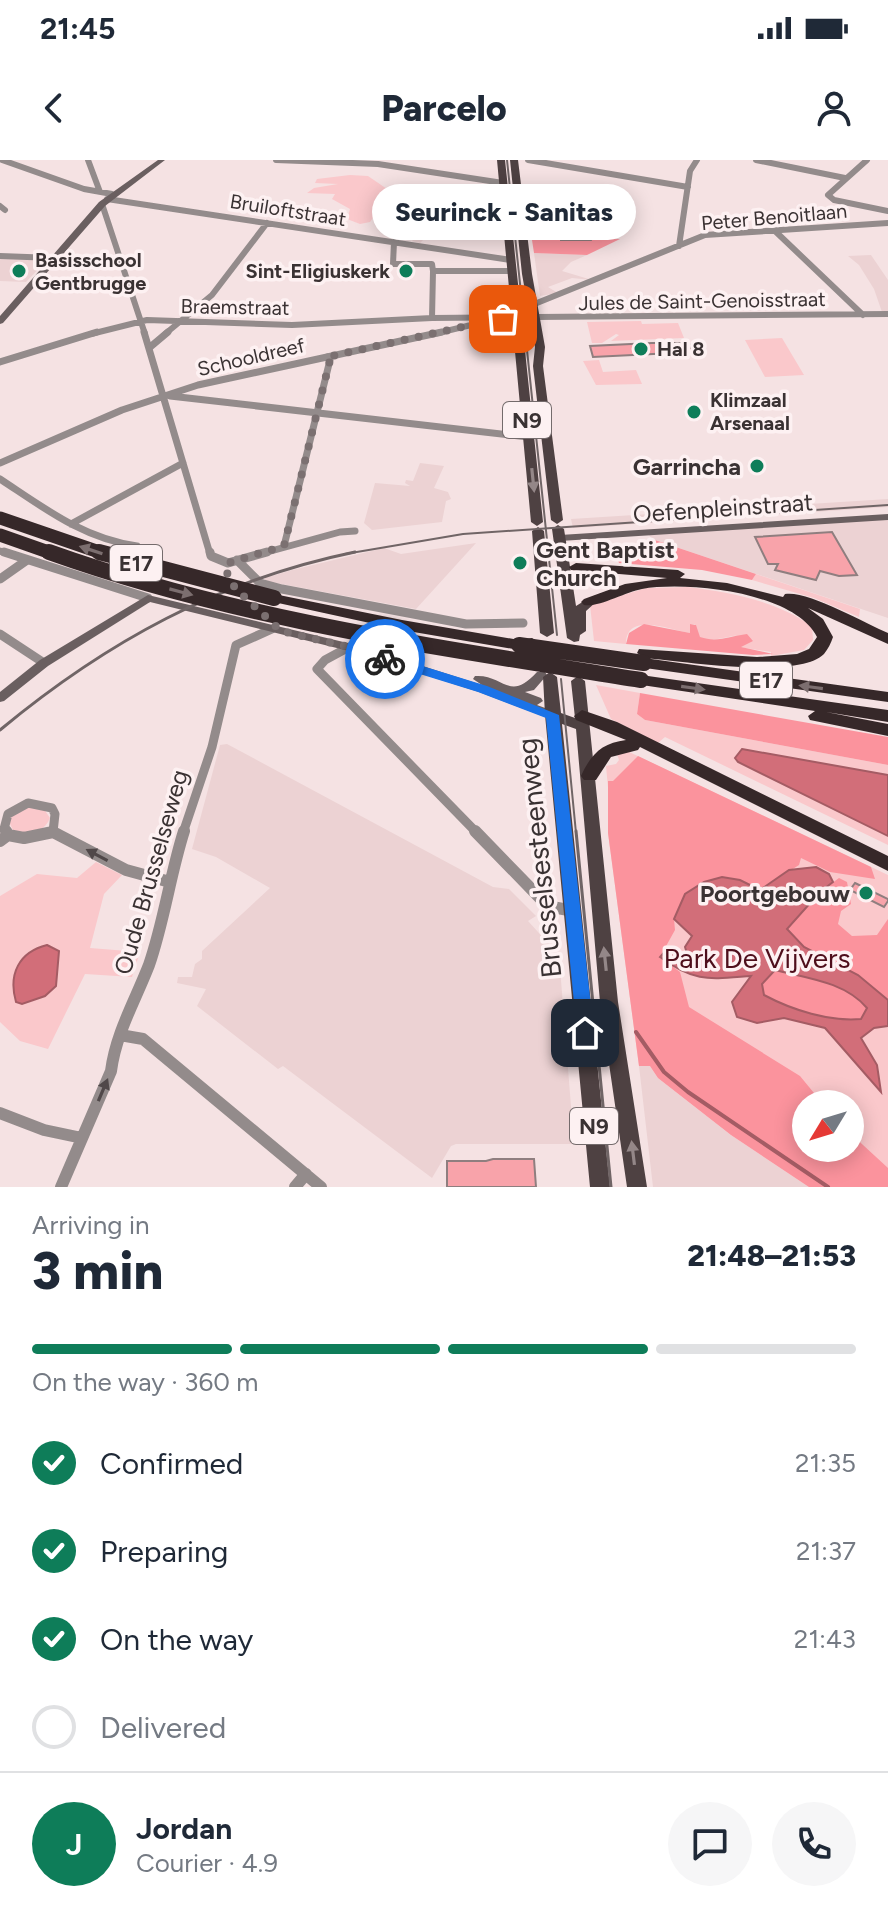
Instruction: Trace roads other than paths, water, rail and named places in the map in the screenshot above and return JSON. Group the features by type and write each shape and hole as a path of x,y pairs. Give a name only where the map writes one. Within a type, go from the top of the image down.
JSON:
{"highway":[{"name":"E17","path":"0,518 107,555 321,609 519,645 644,658 888,697"},
{"name":"E17","path":"0,535 94,567 264,612 397,640 888,716"},
{"path":"571,572 670,581 759,596 792,607 818,623 825,637 821,648 814,653 787,661 644,658"},
{"path":"571,572 690,575 733,582 817,606 888,639"},
{"path":"589,602 628,587 670,581"},
{"name":"E17","path":"745,696 790,712 888,730"},
{"path":"582,721 888,867"},
{"path":"582,721 611,726 888,867"},
{"path":"590,776 603,752 616,746 632,746"}],"main road":[{"name":"N9","path":"501,160 547,633"},
{"name":"N9","path":"514,160 536,319 558,529 571,572 574,638 580,629 579,610 589,602"},
{"path":"543,576 571,572"},
{"name":"Brusselsesteenweg","path":"545,676 552,711 574,911 600,1187"},
{"name":"N9","path":"578,681 590,776 593,856 615,1047 637,1187"},
{"name":"Brusselsesteenweg","path":"552,711 582,721"}],"street":[{"name":"Bruiloftstraat","path":"2,160 100,192 107,199 394,242 512,265"},
{"path":"88,160 100,192"},
{"path":"0,321 107,199 162,160"},
{"path":"276,160 378,164 503,183"},
{"path":"528,160 688,187"},
{"path":"679,246 691,166 697,160"},
{"path":"756,160 845,178"},
{"path":"867,160 829,193 830,198 888,211"},
{"path":"107,199 106,218 149,348 211,556 232,561 260,583 282,589 466,624 523,623"},
{"path":"87,221 106,218"},
{"path":"149,348 183,323 212,295 267,223"},
{"name":"Peter Benoitlaan","path":"532,305 705,235 888,223"},
{"path":"775,231 863,315"},
{"path":"681,232 705,235"},
{"path":"394,242 393,264 432,264 432,318"},
{"path":"0,256 54,258"},
{"path":"433,271 512,265"},
{"name":"Jules de Saint-Genoisstraat","path":"516,319 888,314"},
{"name":"Braemstraat","path":"0,362 139,321 292,325 475,318"},
{"name":"Schooldreef","path":"0,463 109,414 163,396 246,373 471,325 475,318 516,319"},
{"path":"284,546 318,413 330,360 327,357"},
{"path":"163,396 190,396 528,437"},
{"path":"71,524 183,463"},
{"path":"0,479 84,533 125,546 137,546"},
{"name":"Oefenpleinstraat","path":"558,529 888,517"},
{"path":"276,630 229,581 225,569 232,561 340,532 355,531"},
{"path":"0,551 148,598 352,648 393,655 513,691 552,711"},
{"path":"0,579 27,560"},
{"path":"0,698 44,663 148,598"},
{"name":"Oude Brusselseweg","path":"61,1187 111,1071 120,1035 149,964 170,882 212,747 236,645 276,630"},
{"path":"0,634 44,663"},
{"path":"552,711 352,648 325,660 317,669 541,899 552,907 574,911"},
{"name":"Brusselsesteenweg","path":"513,691 530,687 545,676"},
{"path":"53,832 55,814 52,808 35,802 7,814 4,838 24,838 53,832 126,870 170,882"},
{"path":"120,1035 143,1039 321,1187"},
{"path":"0,1113 44,1130 82,1138"},
{"path":"593,1119 628,1120"},
{"path":"295,1187 306,1174"}],"waterway":[{"path":"636,1032 664,1072 688,1092 828,1187"}],"tram line":[{"path":"507,160 557,635"},
{"path":"561,679 576,833"},
{"path":"576,831 611,1187"}],"railway":[{"path":"351,553 463,534 888,505"},
{"path":"351,553 355,552"},
{"path":"0,730 81,669 166,618 257,579 351,553"},
{"path":"345,554 351,553"}],"place":[{"name":"Basisschool Gentbrugge","path":"19,271"},
{"name":"Sint-Eligiuskerk","path":"406,271"},
{"name":"Seurinck - Sanitas","path":"503,319"},
{"name":"Hal 8","path":"641,349"},
{"name":"Klimzaal Arsenaal","path":"694,412"},
{"name":"Garrincha","path":"757,466"},
{"name":"Gent Baptist Church","path":"520,563"},
{"name":"Poortgebouw","path":"866,893"}],"park label":[{"name":"Park De Vijvers","path":"757,958"}]}
